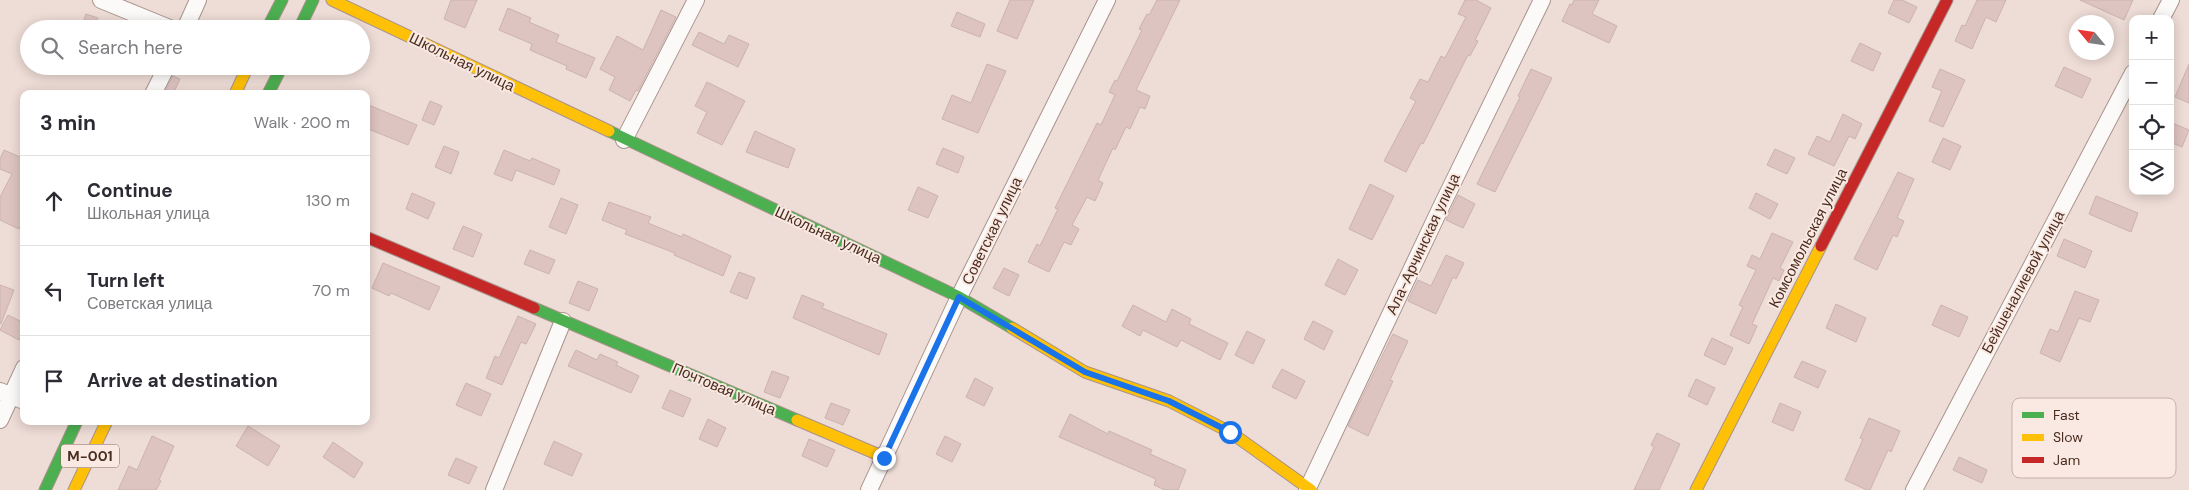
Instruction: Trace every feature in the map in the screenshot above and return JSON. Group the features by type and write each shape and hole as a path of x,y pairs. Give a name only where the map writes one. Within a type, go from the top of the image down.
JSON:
{"street":[{"path":"101,0 150,20"},
{"path":"189,20 198,0"},
{"path":"272,20 282,0"},
{"path":"303,20 313,0"},
{"name":"Школьная улица","path":"332,0 624,140 959,297 1085,372 1169,401 1230,432 1309,489"},
{"path":"624,140 696,0"},
{"name":"Советская улица","path":"868,490 959,297 1107,0"},
{"name":"Ала-Арчинская улица","path":"1309,489 1441,206 1542,0"},
{"name":"Комсомольская улица","path":"1696,490 1947,0"},
{"path":"2163,15 2171,0"},
{"path":"155,90 162,75"},
{"path":"237,90 244,75"},
{"path":"270,90 277,75"},
{"name":"Бейшеналиевой улица","path":"1914,490 2129,81"},
{"name":"Почтовая улица","path":"370,239 884,458"},
{"path":"494,490 563,321"},
{"path":"0,420 20,377"},
{"name":"M-001","path":"45,490 73,425"},
{"name":"M-001","path":"74,490 104,425"}],"building":[{"path":"451,0 477,0 465,28 444,19"},
{"path":"1010,0 1034,0 1017,39 997,31"},
{"path":"1157,0 1180,0 1136,90 1150,96 1145,109 1140,107 1130,129 1126,127 1115,150 1113,148 1098,180 1103,183 1095,201 1087,197 1072,225 1079,229 1071,245 1064,242 1049,272 1028,262 1037,244 1040,246 1058,209 1055,208 1097,123 1101,125 1115,95 1109,92 1115,80 1117,81 1142,30 1139,29"},
{"path":"1465,0 1476,0 1491,8 1475,40 1478,41 1470,56 1468,55 1423,144 1421,143 1406,172 1384,161 1416,101 1410,98 1420,79 1428,82 1441,56 1445,58 1466,17 1458,14"},
{"path":"1574,0 1599,0 1592,14 1617,26 1609,43 1562,21"},
{"path":"1894,0 1902,0 1917,7 1909,23 1888,13"},
{"path":"1977,0 2006,0 1996,22 1986,17 1972,49 1955,41 1962,25 1965,26"},
{"path":"2080,0 2133,0 2124,20"},
{"path":"508,8 531,18 529,22 559,35 556,42 595,58 586,78 566,69 567,66 530,50 532,44 499,30"},
{"path":"661,10 676,17 638,91 636,90 630,101 609,90 615,77 600,69 617,36 643,50"},
{"path":"957,12 985,24 980,37 951,26"},
{"path":"86,14 98,18 97,20 84,20"},
{"path":"699,32 724,44 729,35 749,44 738,67 692,45"},
{"path":"1860,43 1881,53 1873,71 1851,61"},
{"path":"987,64 1006,71 978,133 942,119 952,95 971,103"},
{"path":"2189,64 2189,103 2175,97"},
{"path":"2064,67 2091,79 2082,98 2055,86"},
{"path":"1531,69 1552,78 1495,192 1477,184 1520,97 1518,96"},
{"path":"1940,69 1965,80 1943,127 1929,121 1942,91 1932,87"},
{"path":"173,76 180,79 175,90 166,90"},
{"path":"707,82 745,101 722,145 697,133 707,112 695,106"},
{"path":"430,101 442,106 434,125 422,120"},
{"path":"370,106 417,125 408,145 370,130"},
{"path":"1843,114 1862,124 1855,139 1849,136 1834,166 1808,154 1817,136 1830,142"},
{"path":"2174,124 2189,130 2182,147 2174,144"},
{"path":"755,131 795,149 788,168 746,152"},
{"path":"1943,138 1961,146 1950,170 1932,162"},
{"path":"444,146 459,152 451,174 435,167"},
{"path":"943,148 964,157 958,173 936,164"},
{"path":"1775,149 1795,158 1787,174 1767,165"},
{"path":"4,150 20,157 19,229 0,220 0,197 12,174 0,169 0,159"},
{"path":"504,150 530,161 532,158 560,170 554,185 516,170 512,181 494,174"},
{"path":"1898,172 1914,179 1897,218 1904,221 1897,237 1893,235 1877,270 1854,259"},
{"path":"1370,184 1394,196 1372,240 1349,229"},
{"path":"918,187 938,196 928,218 908,210"},
{"path":"412,193 435,203 428,219 406,209"},
{"path":"1756,193 1778,204 1770,219 1749,208"},
{"path":"1458,195 1475,204 1463,228 1446,220"},
{"path":"2096,196 2138,213 2131,232 2089,214"},
{"path":"561,198 578,205 566,234 549,227"},
{"path":"609,202 651,217 648,223 682,237 683,234 731,256 723,276 674,255 675,253 625,234 627,230 602,220"},
{"path":"463,226 482,234 473,257 453,249"},
{"path":"1772,233 1793,242 1780,268 1784,270 1779,281 1773,278 1752,324 1757,326 1749,344 1730,335 1743,307 1739,305 1756,270 1747,266 1752,255 1760,259"},
{"path":"2064,239 2092,251 2085,268 2057,256"},
{"path":"530,250 555,260 549,274 524,264"},
{"path":"1446,255 1464,263 1456,279 1453,277 1436,314 1408,301 1418,280 1431,286"},
{"path":"1338,259 1358,270 1345,295 1325,285"},
{"path":"383,263 440,287 429,310 391,293 389,296 372,288"},
{"path":"1004,268 1019,275 1009,296 993,288"},
{"path":"739,272 755,278 747,299 730,292"},
{"path":"578,281 598,289 589,311 569,303"},
{"path":"0,285 14,290 1,324 0,324"},
{"path":"2075,291 2099,300 2090,322 2079,318 2060,362 2040,353 2050,329 2058,332"},
{"path":"802,295 824,304 822,308 887,334 879,355 793,318"},
{"path":"1836,304 1866,318 1856,342 1826,328"},
{"path":"1133,305 1166,322 1172,309 1191,319 1189,324 1228,343 1220,360 1181,340 1177,347 1143,330 1140,336 1122,326"},
{"path":"1941,305 1968,317 1959,337 1932,325"},
{"path":"8,315 20,321 19,340 0,330"},
{"path":"518,316 536,324 526,344 521,342 502,385 486,378 495,356 499,358"},
{"path":"1313,321 1333,331 1324,350 1304,339"},
{"path":"1247,331 1265,340 1253,364 1235,355"},
{"path":"1393,334 1408,341 1390,380 1393,381 1368,436 1348,426"},
{"path":"1712,338 1733,348 1725,365 1704,355"},
{"path":"576,350 597,360 600,354 618,362 616,365 639,376 631,393 568,366"},
{"path":"1802,361 1826,371 1818,388 1794,377"},
{"path":"1282,369 1305,381 1296,399 1272,387"},
{"path":"772,371 789,377 780,398 764,392"},
{"path":"975,378 993,388 984,406 966,397"},
{"path":"1696,379 1715,388 1707,405 1688,396"},
{"path":"466,383 491,394 481,416 456,405"},
{"path":"670,390 691,399 683,417 662,408"},
{"path":"831,403 850,410 843,425 825,418"},
{"path":"1780,403 1801,412 1793,431 1772,422"},
{"path":"1070,414 1108,434 1109,431 1152,450 1150,454 1186,470 1178,490 1165,490 1154,485 1156,479 1059,437"},
{"path":"1869,418 1900,431 1891,452 1888,450 1870,490 1867,490 1845,480 1863,439 1860,438"},
{"path":"708,419 726,428 717,447 699,439"},
{"path":"248,426 280,446 268,466 236,446"},
{"path":"1657,433 1680,444 1659,490 1634,490 1654,447 1651,445"},
{"path":"152,436 174,446 156,490 118,490 129,466 137,470"},
{"path":"945,436 961,444 952,462 936,454"},
{"path":"809,439 835,450 827,467 802,456"},
{"path":"554,441 582,454 572,476 544,464"},
{"path":"333,442 363,463 354,478 323,457"},
{"path":"1959,457 1987,470 1982,483 1953,470"},
{"path":"456,458 477,467 469,484 448,475"}],"traffic: fast":[{"path":"272,20 282,0"},
{"path":"303,20 313,0"},
{"path":"270,90 278,75"},
{"path":"609,131 959,297 1012,328"},
{"path":"534,308 797,420"},
{"path":"45,490 75,425"}],"traffic: slow":[{"path":"332,0 609,131"},
{"path":"237,90 244,75"},
{"path":"1696,490 1821,246"},
{"path":"1012,328 1085,372 1169,401 1230,432 1311,490"},
{"path":"797,420 884,457"},
{"path":"74,490 105,425"}],"traffic: jam":[{"path":"1821,246 1947,0"},
{"path":"370,239 534,308"}],"route":[{"path":"884,458 959,297 1085,372 1169,401 1230,432"}]}
